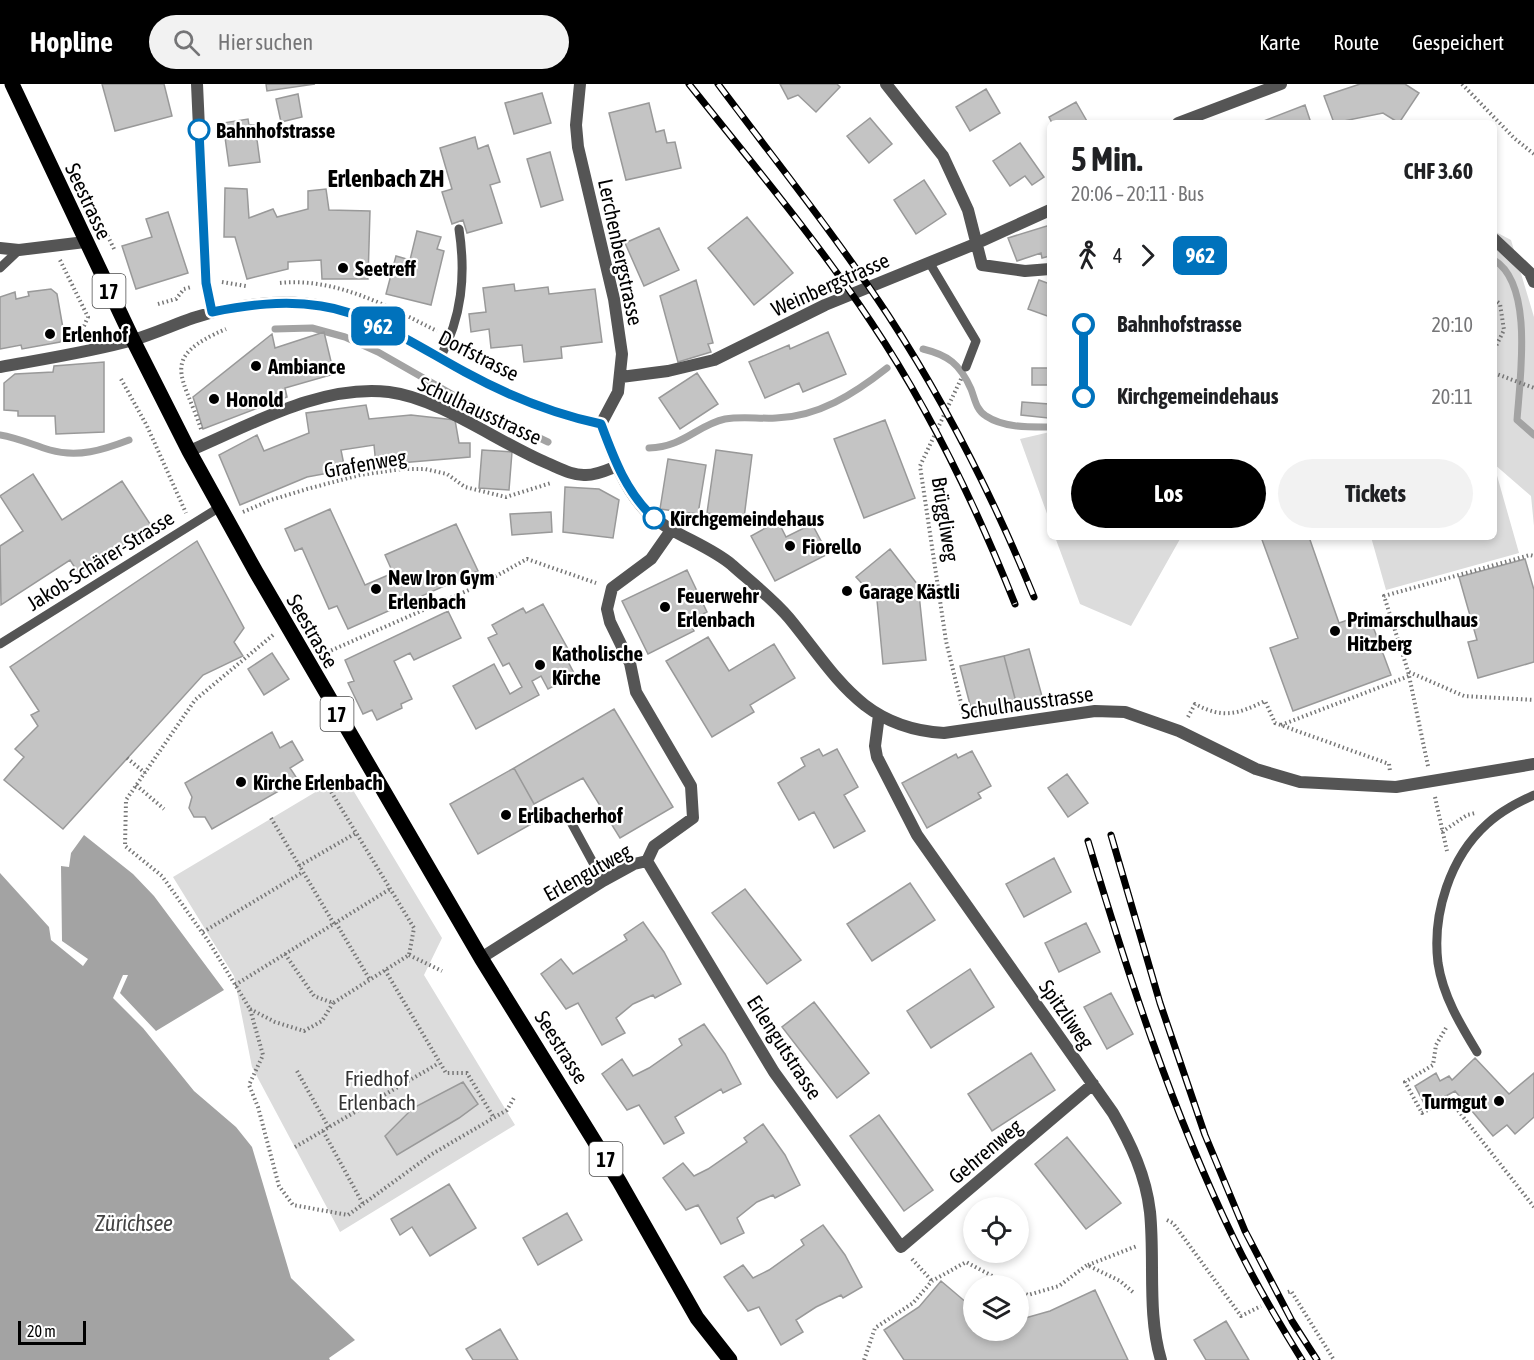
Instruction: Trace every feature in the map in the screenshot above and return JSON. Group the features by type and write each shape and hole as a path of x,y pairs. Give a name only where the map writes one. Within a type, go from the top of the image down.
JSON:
{"main road":[{"name":"Seestrasse","path":"12,84 85,242 189,451 285,625 481,958 619,1181 697,1318 730,1360"}],"street":[{"path":"197,84 206,283 212,312"},
{"name":"Lerchenbergstrasse","path":"580,84 576,125 578,147 614,298 622,354 618,392 601,424"},
{"path":"886,84 917,120 943,156 968,210 982,265 1025,271 1047,269"},
{"path":"1186,120 1281,84"},
{"name":"Weinbergstrasse","path":"621,377 668,371 714,360 825,304 975,244 1047,211"},
{"path":"0,248 19,250 85,242"},
{"path":"1497,243 1530,273 1534,282"},
{"name":"Dorfstrasse","path":"0,368 133,340 212,312 272,303 323,306 374,324 496,388 579,419 601,424"},
{"name":"Schulhausstrasse","path":"189,451 298,405 339,394 387,392 422,400 535,458 577,474 594,474 617,466"},
{"name":"Schulhausstrasse","path":"601,424 617,466 642,507 672,529 731,564 788,617 832,675 850,694 879,715 925,732 968,730 1095,711 1125,712 1179,731 1256,769 1300,782 1392,786 1534,764"},
{"path":"612,588 651,559 672,529"},
{"name":"Erlengutweg","path":"481,958 603,881 634,864 647,861 654,846 693,818 691,786 636,692 630,663 610,622 607,609 612,588"},
{"name":"Spitzliweg","path":"879,715 875,746 877,757 917,835 1093,1084 1132,1145 1150,1212 1154,1310 1157,1348 1161,1360"},
{"name":"Erlengutstrasse","path":"647,861 774,1072 902,1247"},
{"name":"Gehrenweg","path":"902,1247 1093,1084"}],"lane":[{"path":"440,358 456,320 462,288 463,259 459,230"},
{"path":"0,268 19,250"},
{"path":"929,262 976,341 966,367"},
{"name":"Jakob-Schärer-Strasse","path":"0,644 220,507"},
{"path":"1477,1052 1455,1015 1438,965 1436,935 1441,906 1452,872 1467,848 1486,825 1505,809 1534,795"},
{"path":"572,824 603,881"}],"path":[{"path":"1462,84 1497,120"},
{"path":"1497,120 1534,154"},
{"path":"86,191 114,249"},
{"path":"60,260 88,317 82,333 77,337"},
{"path":"158,304 176,299 184,289"},
{"path":"1497,302 1500,304 1504,330 1497,344"},
{"path":"185,389 181,372 185,356 205,339 225,329"},
{"name":"Brüggliweg","path":"966,367 920,466 946,641 968,730"},
{"path":"1497,374 1534,388"},
{"path":"121,379 147,426 191,525"},
{"name":"Grafenweg","path":"228,521 272,500 307,489 360,475 402,469 425,469 447,474 465,487 506,497 577,474"},
{"path":"1424,744 1409,674 1384,596 1530,555 1534,556"},
{"path":"306,662 478,586 527,559 612,588"},
{"path":"285,625 195,700 126,800 125,846 162,876 203,932 250,1009 263,1055 249,1085 258,1107 279,1186 294,1206 348,1215 432,1154 507,1110 516,1096"},
{"path":"1281,725 1409,674 1464,696 1534,700"},
{"path":"1179,731 1195,704 1210,712 1240,714 1265,701 1275,723 1389,764 1392,786"},
{"path":"128,758 145,773"},
{"path":"136,785 164,809"},
{"path":"250,1009 275,1022 303,1031 322,1021 333,1002 409,955 414,928 327,785"},
{"path":"271,818 370,980"},
{"path":"1439,818 1452,872"},
{"path":"299,866 356,833"},
{"path":"203,932 303,872"},
{"path":"235,985 390,889"},
{"path":"285,954 314,996 333,1002"},
{"path":"409,955 442,971"},
{"path":"385,970 446,1073 467,1073 494,1118"},
{"path":"1455,1015 1436,1045 1433,1065 1405,1082 1422,1113 1449,1099 1534,1207"},
{"path":"295,1147 440,1063"},
{"path":"297,1071 329,1128"},
{"path":"323,1131 363,1204"},
{"path":"1150,1212 1173,1223 1242,1316 1261,1306"},
{"path":"1029,1294 1059,1286 1087,1265 1151,1241"},
{"path":"902,1247 932,1281"},
{"path":"864,1360 874,1328 913,1303 932,1281 966,1262 990,1275"},
{"path":"1087,1265 1120,1281 1154,1310"},
{"path":"1288,1292 1291,1291 1335,1360"}],"green space":[{"path":"1497,233 1511,240 1534,317 1534,526 1531,496 1497,467"},
{"path":"1047,433 1047,514 1020,439"},
{"path":"1497,476 1519,553 1386,590 1372,540 1497,540"},
{"path":"1056,540 1179,540 1131,626 1080,604"},
{"name":"Friedhof Erlenbach","path":"344,775 442,938 424,975 515,1125 340,1232 252,1067 234,976 173,877"}],"water":[{"name":"Zürichsee","path":"84,835 133,874 154,896 224,990 156,1031 120,993 128,975 123,975 113,998 143,1028 194,1091 236,1127 252,1147 291,1278 355,1340 329,1358 330,1360 0,1360 0,873 49,927 51,940 83,966 88,959 62,941 61,866 69,867 71,853"}],"building":[{"path":"102,84 164,84 172,116 115,131"},
{"path":"266,84 315,84 267,91"},
{"path":"780,84 837,84 840,87 816,112 798,95 788,99"},
{"path":"1360,84 1405,84 1419,93 1401,120 1394,120 1383,113 1349,120 1333,120 1324,96"},
{"path":"986,89 1000,113 970,131 956,107"},
{"path":"542,93 551,123 514,134 505,103"},
{"path":"298,94 302,117 281,122 276,99"},
{"path":"1076,102 1086,120 1050,120 1049,117"},
{"path":"649,103 656,132 664,130 667,143 675,142 681,168 626,180 609,113"},
{"path":"1305,105 1310,120 1266,120"},
{"path":"870,118 892,144 869,163 847,136"},
{"path":"248,119 249,125 255,125 260,162 229,166 223,123"},
{"path":"475,137 478,149 488,145 500,182 490,185 502,223 467,233 463,220 452,224 442,192 452,189 440,148"},
{"path":"1020,143 1044,177 1032,185 1025,176 1010,186 993,161"},
{"path":"550,152 563,200 541,207 527,159"},
{"path":"924,180 946,214 916,234 894,200"},
{"path":"225,188 247,189 249,218 273,209 277,217 308,209 308,191 326,189 329,210 370,211 368,279 322,279 321,260 288,262 288,269 247,279 235,237 224,237"},
{"path":"168,212 188,273 136,289 122,246 152,237 146,219"},
{"path":"747,217 793,273 754,305 708,248"},
{"path":"1047,226 1047,257 1042,258 1041,253 1017,261 1008,238"},
{"path":"659,228 679,270 644,286 625,243"},
{"path":"417,231 441,237 437,249 444,251 431,305 386,294 396,256 410,260"},
{"path":"696,280 713,343 708,344 711,352 678,362 660,296"},
{"path":"1039,280 1047,283 1047,316 1028,309"},
{"path":"514,284 515,291 548,287 549,294 595,289 602,342 561,347 562,358 524,362 522,345 491,348 489,329 471,332 469,314 486,312 483,288"},
{"path":"51,289 57,294 64,334 60,342 22,349 21,345 0,349 0,297 15,292 16,299 29,296 28,292"},
{"path":"324,332 334,374 285,388 287,397 203,429 193,397 272,334 275,348"},
{"path":"828,332 846,374 803,392 799,383 765,398 749,362 789,345 790,349"},
{"path":"104,362 104,432 56,434 55,416 18,416 18,411 4,410 4,383 15,374 53,372 54,366"},
{"path":"1032,368 1047,368 1047,385 1032,385"},
{"path":"697,373 718,404 680,429 659,398"},
{"path":"1022,402 1047,404 1047,418 1021,415"},
{"path":"366,405 369,419 411,415 455,420 459,443 470,443 470,457 376,465 374,445 341,450 345,470 307,477 240,505 219,455 257,435 264,451 309,433 306,413"},
{"path":"885,420 915,498 864,518 834,439"},
{"path":"482,450 512,452 509,490 479,488"},
{"path":"716,450 752,455 744,518 707,513"},
{"path":"668,459 706,465 698,514 660,509"},
{"path":"33,474 62,520 122,481 152,527 79,574 70,560 1,605 0,546 23,531 0,496"},
{"path":"565,487 599,489 619,500 613,538 563,532"},
{"path":"330,509 365,585 393,573 385,555 456,524 478,571 348,629 337,606 329,609 302,548 295,551 285,529"},
{"path":"551,512 552,532 512,535 510,514"},
{"path":"778,521 786,537 812,524 828,554 775,581 751,536"},
{"name":"Primarschulhaus Hitzberg","path":"1262,540 1310,540 1339,623 1368,613 1391,675 1293,711 1270,648 1298,638"},
{"path":"197,541 244,628 234,642 243,656 203,675 63,829 4,780 24,757 15,749 38,726 31,715 39,711 10,667"},
{"path":"890,549 918,585 926,660 883,664 877,600 856,577"},
{"path":"1525,559 1534,590 1534,662 1478,678 1468,642 1477,640 1459,577"},
{"name":"Feuerwehr Erlenbach","path":"687,570 707,612 689,621 694,631 648,654 622,601"},
{"name":"Katholische Kirche","path":"543,604 568,649 563,652 575,675 548,689 541,676 532,681 539,695 476,729 453,686 494,664 510,694 522,687 509,663 503,666 488,638 497,634 492,625 523,608 526,613"},
{"path":"448,611 461,638 414,660 410,653 394,661 412,699 401,704 402,708 377,720 372,710 363,714 348,683 354,681 345,660"},
{"path":"708,637 729,671 774,644 795,678 750,705 754,712 712,737 666,661"},
{"path":"1029,649 1043,700 1017,706 1004,656"},
{"path":"272,653 289,679 264,695 248,669"},
{"path":"1004,656 1017,706 973,716 960,666"},
{"path":"614,709 673,807 620,838 583,778 534,804 514,768"},
{"name":"Kirche Erlenbach","path":"272,732 280,748 292,741 303,760 290,768 298,780 212,829 205,817 194,817 189,808 192,797 185,783"},
{"path":"819,749 823,756 837,749 858,787 844,795 865,831 834,848 814,812 799,820 778,783 805,766 801,758"},
{"path":"972,751 991,786 978,793 981,798 927,828 902,783 956,754 958,758"},
{"path":"514,768 542,818 478,854 450,804"},
{"path":"1067,774 1088,803 1068,817 1048,788"},
{"path":"1054,858 1071,892 1024,917 1006,884"},
{"path":"910,883 935,920 872,961 847,924"},
{"path":"745,889 801,960 767,984 712,913"},
{"path":"643,922 664,952 681,984 655,998 653,995 633,1004 616,1018 625,1033 602,1045 578,1003 566,1009 541,974 561,959 573,974 627,940 624,935"},
{"path":"1086,923 1100,952 1059,972 1045,943"},
{"path":"970,969 994,1007 931,1048 907,1011"},
{"path":"1111,993 1133,1034 1107,1049 1084,1007"},
{"path":"814,1002 869,1073 837,1098 782,1027"},
{"path":"704,1024 725,1054 741,1084 723,1093 721,1089 675,1117 684,1133 664,1144 639,1105 627,1110 602,1074 622,1059 633,1076 682,1045 679,1039"},
{"path":"1031,1053 1055,1090 992,1131 968,1094"},
{"name":"Turmgut","path":"1475,1058 1509,1094 1534,1073 1534,1117 1515,1134 1507,1125 1493,1136 1455,1091 1426,1107 1415,1086 1436,1073 1440,1081 1449,1076 1452,1080"},
{"path":"463,1082 478,1104 397,1155 385,1136 413,1108"},
{"path":"879,1115 933,1190 904,1211 850,1136"},
{"path":"763,1124 785,1155 800,1185 775,1198 773,1195 757,1202 737,1218 744,1233 721,1244 698,1205 686,1210 663,1178 683,1163 694,1176 708,1169 747,1142 744,1138"},
{"path":"1067,1137 1121,1203 1086,1229 1035,1164"},
{"path":"449,1184 476,1228 430,1256 412,1227 400,1235 391,1219"},
{"path":"567,1213 582,1240 538,1265 523,1238"},
{"path":"823,1225 845,1255 862,1287 843,1298 841,1295 816,1307 796,1320 803,1332 781,1345 759,1307 748,1311 724,1277 743,1265 753,1278 769,1270 804,1245 801,1240"},
{"path":"941,1281 963,1300 963,1341 1029,1341 1029,1317 1050,1311 1095,1290 1128,1360 904,1360 884,1330 919,1307"},
{"path":"1226,1321 1249,1360 1206,1360 1194,1340"},
{"path":"500,1329 518,1360 473,1360 466,1349"}],"waterway":[{"path":"1497,263 1507,272 1515,289 1520,310 1522,357 1517,420 1534,435"},
{"path":"275,329 312,328 345,337 378,352 469,404 548,442"},
{"path":"923,349 940,354 958,367 967,380 978,407 986,416 1009,425 1047,427"},
{"path":"649,448 672,444 725,419 791,417 821,409 862,387 887,368"},
{"path":"0,435 50,450 70,453 100,450 129,440"}],"railway":[{"path":"689,84 783,201 850,291 893,355 968,495 1015,604"},
{"path":"718,84 847,256 888,315 930,383 986,488 1034,597"},
{"path":"1111,835 1160,1003 1205,1135 1245,1231 1292,1321 1317,1360"},
{"path":"1088,841 1135,992 1190,1141 1241,1253 1302,1360"}],"bus line":[{"name":"962","path":"199,130 206,283 212,312 272,303 323,306 374,324 496,388 579,419 601,424 621,476 642,507 654,518"}],"place":[{"name":"Bahnhofstrasse","path":"199,130"},
{"name":"Seetreff","path":"343,268"},
{"name":"Erlenhof","path":"50,334"},
{"name":"Ambiance","path":"256,366"},
{"name":"Honold","path":"214,399"},
{"name":"Kirchgemeindehaus","path":"654,518"},
{"name":"Fiorello","path":"790,546"},
{"name":"New Iron Gym Erlenbach","path":"376,589"},
{"name":"Garage Kästli","path":"847,591"},
{"name":"Feuerwehr Erlenbach","path":"665,607"},
{"name":"Primarschulhaus Hitzberg","path":"1335,631"},
{"name":"Katholische Kirche","path":"540,665"},
{"name":"Kirche Erlenbach","path":"241,782"},
{"name":"Erlibacherhof","path":"506,815"},
{"name":"Turmgut","path":"1499,1101"}],"district":[{"name":"Erlenbach ZH","path":"386,178"}]}
